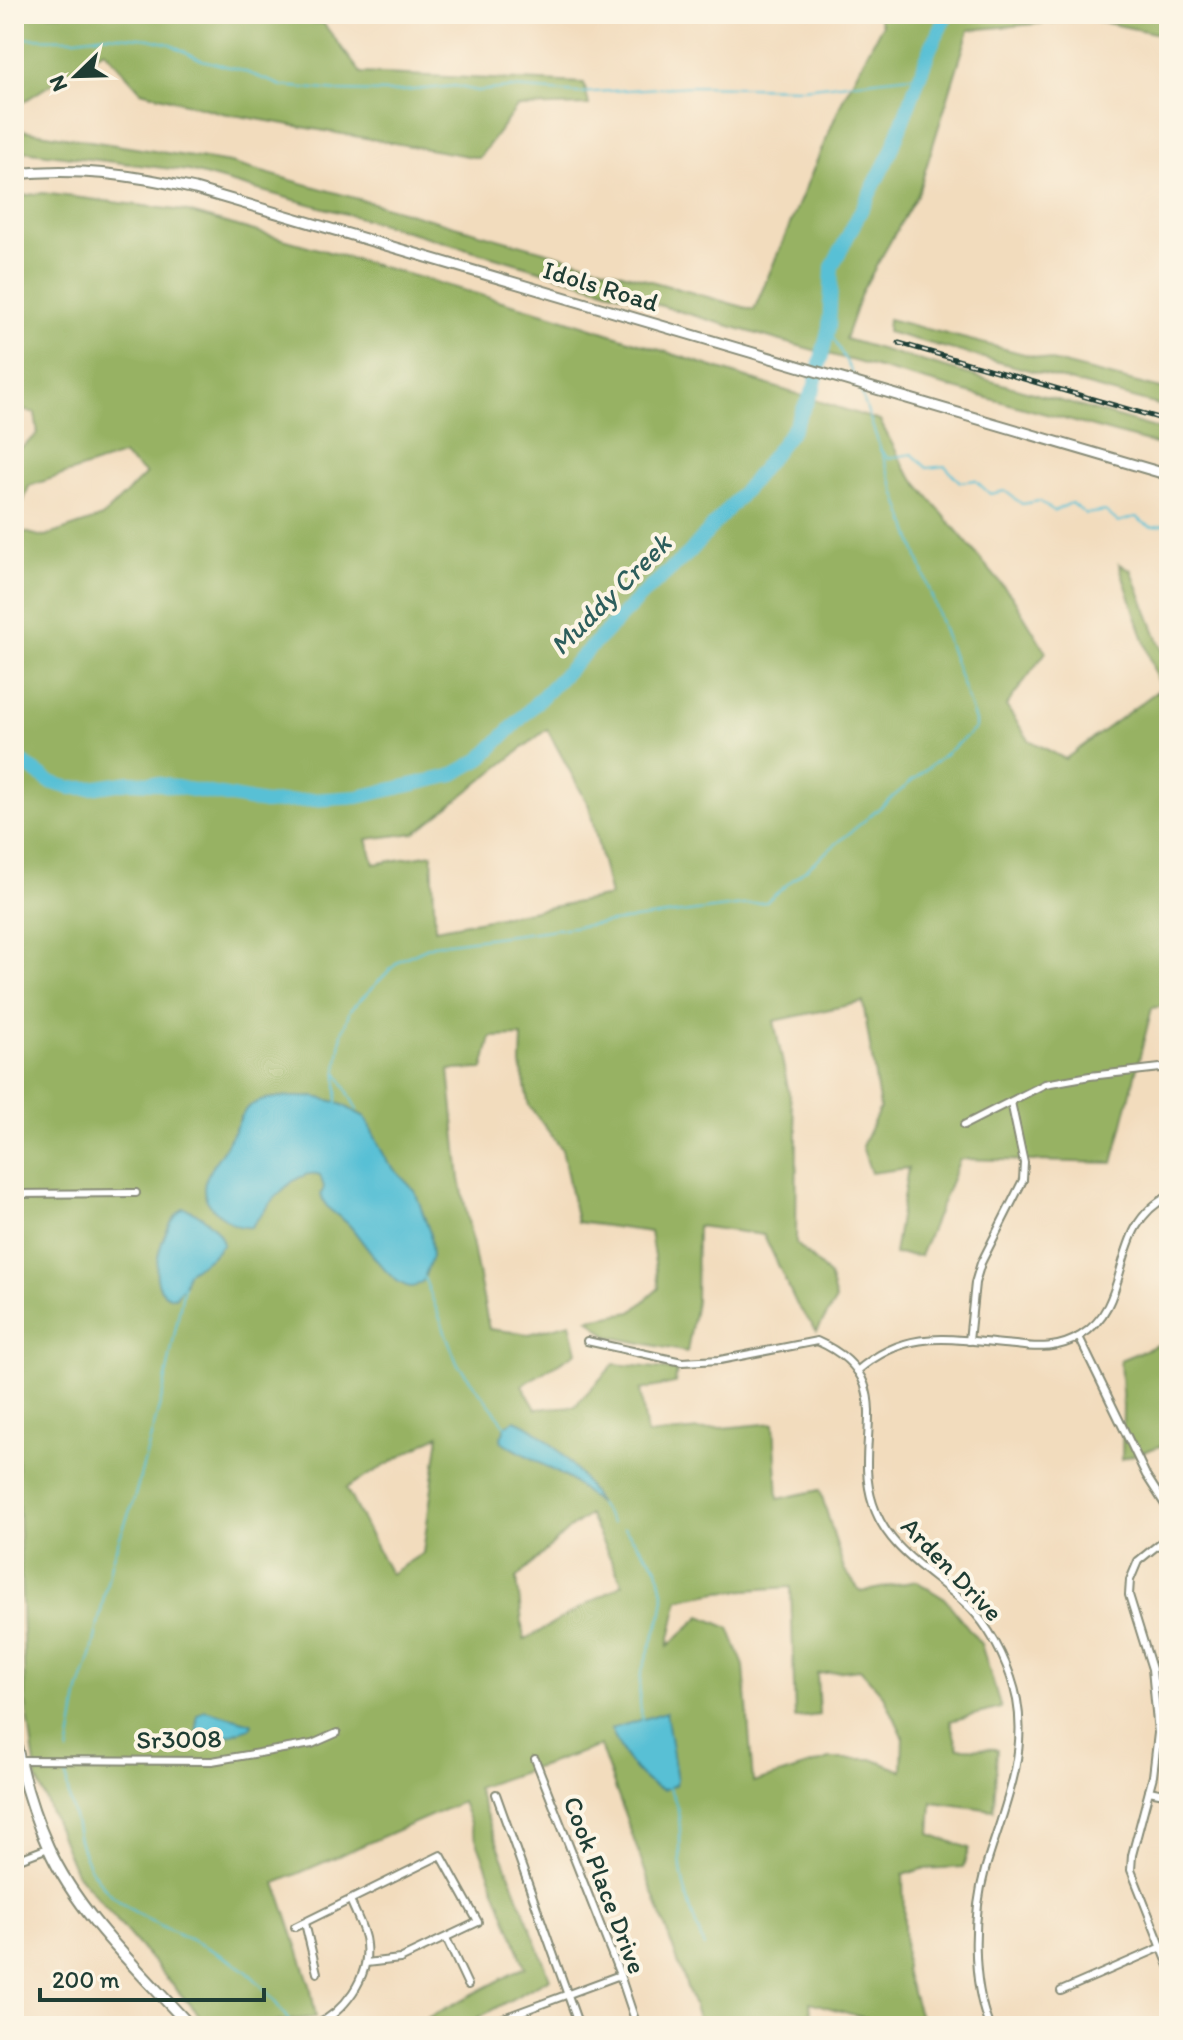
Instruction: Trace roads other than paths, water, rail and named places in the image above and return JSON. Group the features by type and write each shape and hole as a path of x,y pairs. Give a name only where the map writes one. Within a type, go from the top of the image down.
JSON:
{"main road":[{"name":"Idols Road","path":"14,174 93,171 195,189 1169,475"},
{"path":"14,1735 19,1760 48,1848 84,1906 190,2026"}],"street":[{"path":"964,1125 1036,1088 1060,1081 1169,1067"},
{"path":"969,1341 975,1283 981,1263 1023,1180 1024,1163 1011,1102"},
{"path":"14,1194 136,1193"},
{"path":"587,1341 682,1362 720,1360 817,1341 843,1356 857,1371 894,1345 923,1339 1039,1349 1079,1337 1096,1324 1112,1302 1125,1249 1135,1227 1155,1203 1169,1196"},
{"path":"1079,1337 1146,1475 1169,1511"},
{"name":"Arden Drive","path":"857,1371 869,1396 868,1481 878,1517 902,1550 967,1605 983,1623 1006,1665 1017,1697 1020,1731 1015,1772 985,1869 978,1903 977,1957 983,2008 989,2026"},
{"path":"1169,1536 1138,1561 1130,1580 1129,1595 1155,1684 1158,1733 1131,1870 1169,1966"},
{"path":"1155,1684 1169,1678"},
{"name":"Sr3008","path":"19,1760 212,1761 301,1747 337,1733"},
{"name":"Cook Place Drive","path":"535,1759 637,2026"},
{"path":"1149,1791 1169,1795"},
{"path":"496,1794 579,2026"},
{"path":"14,1861 48,1848"},
{"path":"295,1927 441,1855 478,1922 400,1959 366,1963"},
{"path":"314,2026 329,2017 350,1997 366,1963 364,1936 351,1902"},
{"path":"305,1923 317,1973"},
{"path":"446,1938 468,1985"},
{"path":"1061,1991 1169,1944"},
{"path":"482,2026 620,1975"}],"water":[{"path":"315,1097 337,1102 365,1117 388,1163 415,1191 430,1233 432,1256 423,1281 416,1286 395,1280 350,1226 329,1209 321,1195 324,1187 320,1175 310,1174 291,1183 251,1227 229,1221 206,1198 204,1189 209,1172 246,1109 270,1098"},
{"path":"184,1208 208,1222 218,1232 223,1244 212,1256 187,1273 184,1286 175,1297 164,1293 158,1284 156,1271 162,1241 176,1215"},
{"path":"515,1420 539,1433 562,1455 598,1503 569,1479 502,1442 506,1425"},
{"path":"205,1710 252,1724 250,1728 200,1745 197,1741 197,1715"},
{"path":"666,1712 677,1780 675,1785 663,1790 638,1773 611,1729"}],"waterway":[{"name":"Muddy Creek","path":"14,756 50,782 70,788 130,782 154,783 265,803 358,797 450,776 481,759 642,595 689,553 751,483 793,429 814,388 829,327 832,267 891,152 930,49 947,14"},
{"path":"14,38 76,39 107,35 150,39 282,86 338,91 392,92 455,86 477,91 510,88 579,93 691,86 803,88 920,75"},
{"path":"828,328 856,380"},
{"path":"337,1103 342,1033 350,1010 400,960 433,945 766,902 975,729 975,721 860,390"},
{"path":"880,450 888,458 912,454 927,468 945,466 960,482 975,480 990,494 1005,491 1022,504 1039,501 1054,511 1071,503 1086,514 1105,511 1118,522 1138,517 1152,527 1169,524"},
{"path":"338,1073 357,1110"},
{"path":"424,1277 457,1363 507,1427"},
{"path":"68,1753 79,1691 92,1653 112,1559 134,1499 163,1393 184,1286"},
{"path":"599,1504 612,1523"},
{"path":"624,1528 658,1568 664,1598 661,1617 641,1673 639,1693 642,1721"},
{"path":"66,1772 85,1857 99,1881 138,1914 246,1971 268,1993 292,2025"},
{"path":"668,1787 679,1816 685,1888 704,1947"}],"railway":[{"path":"899,343 1169,421"}]}
